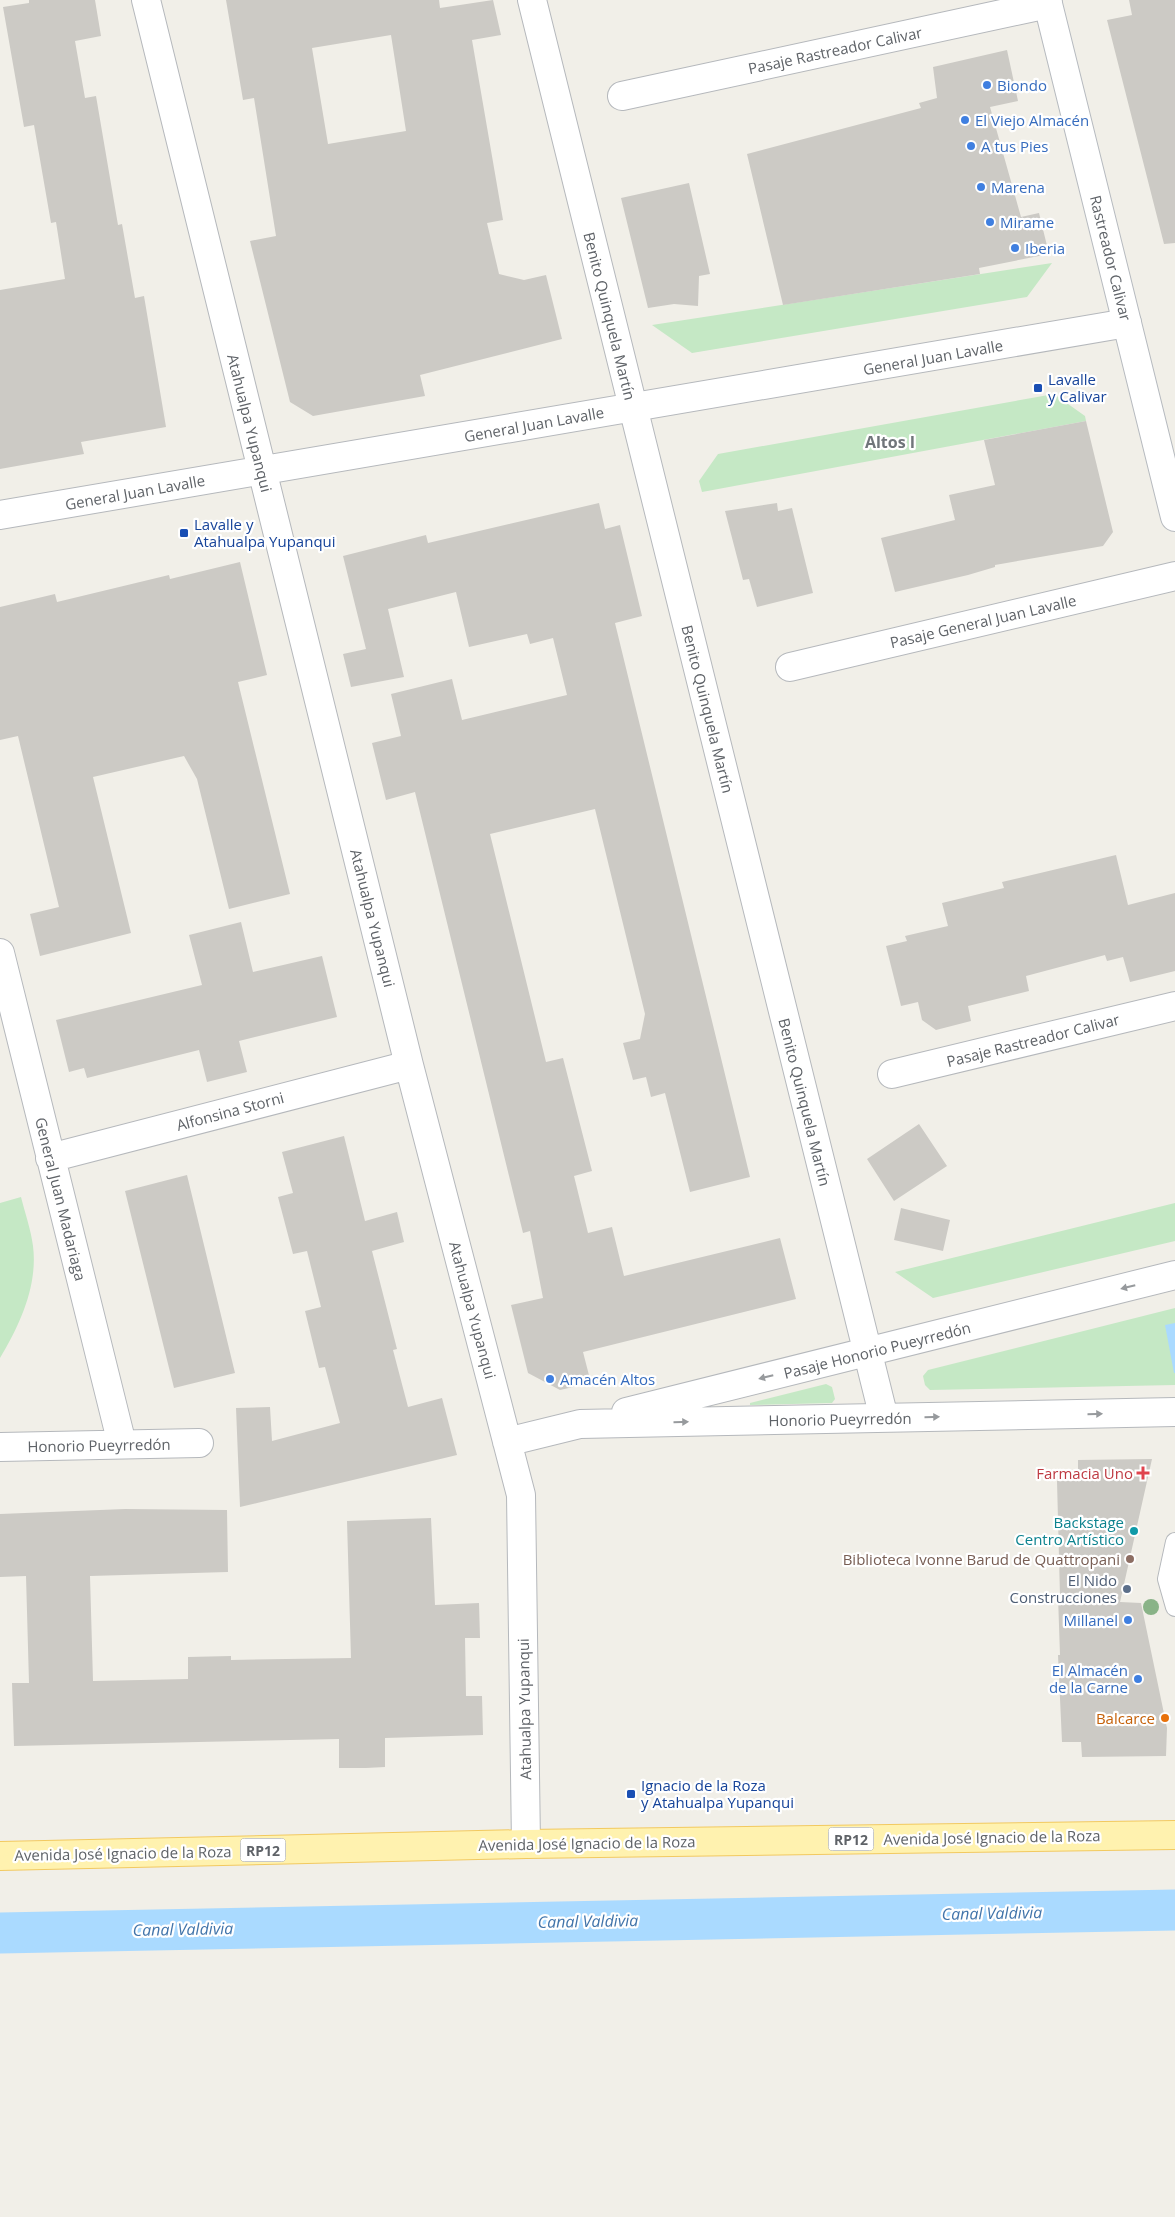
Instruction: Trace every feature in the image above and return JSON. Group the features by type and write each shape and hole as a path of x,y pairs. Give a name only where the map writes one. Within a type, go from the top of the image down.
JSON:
{"main road":[{"name":"Avenida José Ignacio de la Roza","path":"0,1856 526,1844 1175,1835"}],"street":[{"name":"Atahualpa Yupanqui","path":"146,0 409,1065 521,1495 526,1844"},
{"name":"Benito Quinquela Martín","path":"532,0 884,1418"},
{"name":"Pasaje Rastreador Calivar","path":"622,96 1048,2"},
{"name":"Rastreador Calivar","path":"1048,2 1175,517"},
{"name":"General Juan Lavalle","path":"0,515 1127,322"},
{"name":"Pasaje General Juan Lavalle","path":"790,667 1175,576"},
{"name":"General Juan Madariaga","path":"0,953 122,1444"},
{"name":"Pasaje Rastreador Calivar","path":"892,1074 1175,1006"},
{"name":"Alfonsina Storni","path":"50,1158 409,1065"},
{"name":"Pasaje Honorio Pueyrredón","path":"580,1424 1175,1276"},
{"name":"Honorio Pueyrredón","path":"507,1442 580,1424 1175,1412"},
{"name":"Honorio Pueyrredón","path":"0,1447 199,1443"}],"lane":[{"path":"1175,1542 1167,1579 1175,1607"}],"green space":[{"path":"1052,263 1027,297 692,353 652,325"},
{"path":"1054,394 1085,416 1086,421 702,492 699,481 718,454"},
{"path":"21,1197 33,1246 33,1275 21,1318 0,1358 0,1203"},
{"path":"1175,1203 1175,1241 933,1298 895,1272"},
{"path":"1175,1308 1175,1385 930,1390 925,1385 923,1376 928,1370"},
{"path":"826,1384 832,1387 835,1399 832,1403 750,1405 750,1403"}],"water":[{"path":"1175,1323 1175,1373 1174,1373 1165,1325"}],"building":[{"path":"29,0 95,0 101,36 75,41 85,98 96,96 118,225 122,224 135,298 144,296 166,427 81,442 84,454 0,469 0,290 65,279 56,222 51,223 34,125 24,127 3,7 29,3"},
{"path":"226,0 439,0 440,8 493,0 501,35 472,40 503,220 487,223 499,274 524,280 546,275 562,339 420,375 425,396 313,416 290,402 250,241 276,236 254,98 243,100","holes":["391,35 406,131 328,144 312,48"]},
{"path":"1129,0 1175,0 1175,243 1164,244 1107,20 1132,15"},
{"path":"1007,50 1018,101 990,107 1021,217 1039,213 1049,254 979,268 980,274 783,305 747,154 921,108 919,103 937,98 933,67"},
{"path":"689,183 710,274 699,276 698,306 674,304 648,308 621,198"},
{"path":"1086,421 1113,532 1103,546 995,565 995,567 968,575 895,592 881,538 955,520 949,495 995,485 984,440"},
{"path":"599,503 605,529 620,525 642,616 615,623 750,1177 690,1192 665,1093 651,1097 646,1077 633,1080 623,1043 640,1039 645,1014 595,809 490,834 546,1062 563,1058 592,1171 574,1176 588,1233 612,1227 624,1276 780,1238 796,1299 583,1352 591,1383 560,1390 528,1373 511,1305 543,1298 530,1231 523,1233 415,792 386,800 372,743 401,736 391,694 452,679 462,720 567,695 553,638 530,644 527,634 469,647 456,592 388,609 404,677 351,687 343,654 366,649 343,556 426,535 428,543"},
{"path":"777,503 778,511 792,508 813,593 757,607 749,579 743,580 725,511"},
{"path":"240,562 267,675 238,682 290,894 229,909 197,779 184,756 93,777 131,933 40,956 30,914 59,907 18,736 0,740 0,607 55,594 57,602 169,575 170,579"},
{"path":"1116,855 1128,905 1175,893 1175,971 1130,982 1123,957 1107,961 1105,955 1026,976 1029,991 968,1006 971,1021 936,1030 922,1020 918,1002 901,1006 886,946 907,941 905,936 948,926 942,903 1004,888 1002,882"},
{"path":"241,922 253,972 322,956 337,1017 239,1041 247,1072 207,1082 199,1050 87,1078 84,1068 69,1072 56,1020 202,985 189,935"},
{"path":"919,1124 947,1166 894,1201 867,1159"},
{"path":"344,1136 365,1221 397,1212 404,1242 372,1251 397,1349 393,1350 408,1407 442,1398 457,1455 240,1507 236,1408 270,1407 272,1441 340,1423 325,1367 319,1368 305,1311 321,1307 307,1251 293,1254 278,1197 293,1193 282,1152"},
{"path":"187,1175 235,1373 174,1388 125,1191"},
{"path":"901,1208 950,1220 943,1251 894,1240"},
{"path":"1152,1459 1120,1602 1141,1603 1167,1728 1166,1756 1082,1757 1081,1742 1062,1742 1058,1655 1060,1655 1058,1596 1060,1596 1057,1481 1078,1480 1078,1460"},
{"path":"125,1509 227,1510 228,1572 90,1576 93,1681 188,1679 188,1657 231,1656 231,1660 351,1658 347,1521 431,1518 435,1605 479,1603 480,1638 465,1638 466,1696 482,1696 483,1735 385,1738 385,1767 366,1768 339,1768 339,1739 14,1746 12,1683 29,1683 26,1576 0,1577 0,1514"}],"waterway":[{"name":"Canal Valdivia","path":"0,1933 1175,1910"}],"place":[{"name":"Biondo","path":"987,85"},
{"name":"El Viejo Almacén","path":"965,120"},
{"name":"A tus Pies","path":"971,146"},
{"name":"Marena","path":"981,187"},
{"name":"Mirame","path":"990,222"},
{"name":"Iberia","path":"1015,248"},
{"name":"Lavalle y Calivar","path":"1038,388"},
{"name":"Lavalle y Atahualpa Yupanqui","path":"184,533"},
{"name":"Amacén Altos","path":"550,1379"},
{"name":"Farmacia Uno","path":"1143,1473"},
{"name":"Backstage Centro Artístico","path":"1134,1531"},
{"name":"Biblioteca Ivonne Barud de Quattropani","path":"1130,1559"},
{"name":"El Nido Construcciones","path":"1127,1589"},
{"name":"Millanel","path":"1128,1620"},
{"name":"El Almacén de la Carne","path":"1138,1679"},
{"name":"Balcarce","path":"1165,1718"},
{"name":"Ignacio de la Roza y Atahualpa Yupanqui","path":"631,1794"}],"district":[{"name":"Altos I","path":"890,442"}]}
